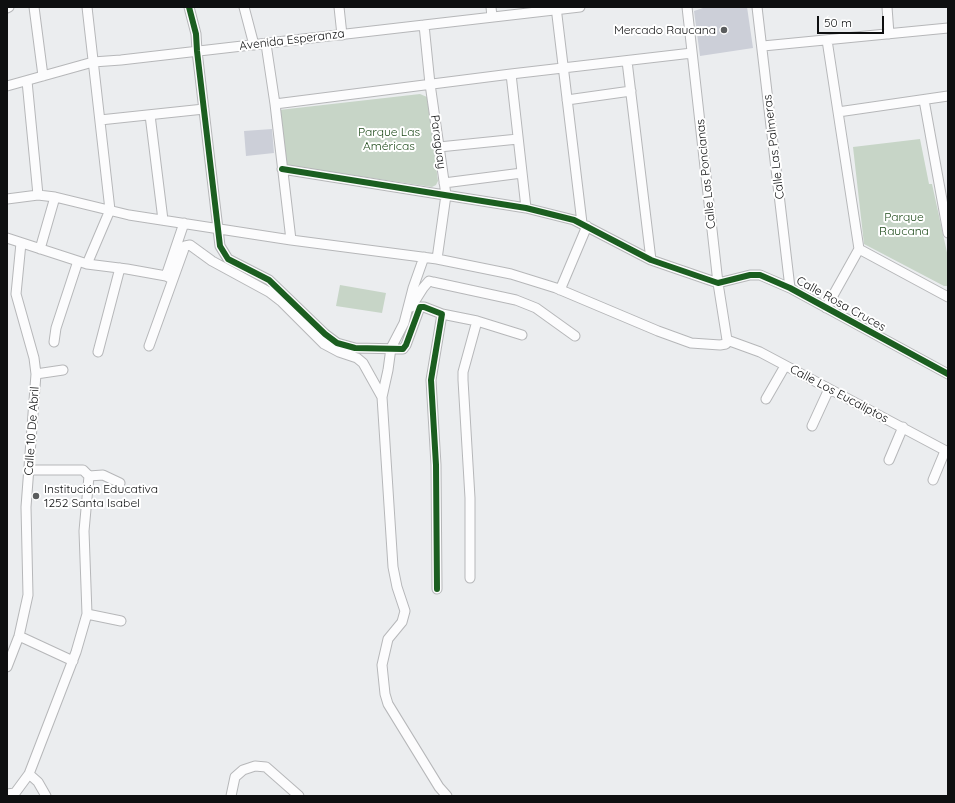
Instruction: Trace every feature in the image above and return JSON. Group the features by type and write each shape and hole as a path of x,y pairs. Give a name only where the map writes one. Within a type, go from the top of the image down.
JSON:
{"street":[{"path":"34,7 43,76"},
{"path":"54,342 56,328 83,262 110,210 87,7"},
{"path":"189,7 196,34 220,246 228,259 269,280 331,339 337,343 356,348 405,348 420,307 424,307 442,314 477,321 522,335"},
{"path":"244,7 254,45"},
{"path":"339,7 342,35"},
{"path":"491,7 492,17"},
{"name":"Avenida Esperanza","path":"7,86 93,62 266,44 556,8 580,7"},
{"name":"Calle Las Poncianas","path":"686,7 718,283 727,340"},
{"name":"Calle Las Palmeras","path":"757,7 763,46 790,288"},
{"path":"887,7 889,34"},
{"path":"556,8 567,100 585,224 560,290"},
{"name":"Paraguay","path":"424,25 430,84 446,195 437,259"},
{"path":"763,46 948,28"},
{"path":"826,308 860,249 827,40"},
{"path":"266,44 275,104 291,240"},
{"path":"275,104 692,53"},
{"path":"627,61 651,260"},
{"path":"511,74 526,208"},
{"path":"26,81 38,195"},
{"path":"567,100 631,92"},
{"path":"838,112 948,96"},
{"path":"924,100 948,233"},
{"path":"100,120 204,110"},
{"path":"150,115 163,220"},
{"path":"439,147 518,139"},
{"path":"282,169 526,208 585,224 651,260 718,283"},
{"path":"444,183 522,173"},
{"path":"7,199 38,195 55,197 110,210 118,214 291,240 437,259 511,274 560,290 658,331 691,342 720,345 726,344 727,340"},
{"path":"40,249 55,197"},
{"path":"150,346 184,223"},
{"path":"7,238 83,262 169,277"},
{"name":"Calle 10 De Abril","path":"7,667 19,636 28,595 26,507 36,374 34,358 11,292 21,243"},
{"path":"169,277 185,246 190,245 212,261 269,292 282,302 324,344 339,352 357,358 363,363 382,396"},
{"path":"860,249 948,297"},
{"path":"409,310 411,294 424,257"},
{"path":"98,352 120,268"},
{"name":"Calle Rosa Cruces","path":"718,283 755,275 790,288 948,374"},
{"path":"447,796 439,787 388,704 385,694 382,660 388,639 402,622 405,611 397,587 393,566 382,396 388,370 390,348 404,323 409,310 429,281 516,300 536,308 575,336"},
{"path":"437,589 436,465 430,380 442,314"},
{"path":"470,578 470,498 463,372 477,321"},
{"name":"Calle Los Eucaliptos","path":"727,340 760,352 947,451"},
{"path":"766,399 785,366"},
{"path":"36,374 63,370"},
{"path":"812,426 829,389"},
{"path":"889,460 903,427"},
{"path":"933,480 947,451"},
{"path":"29,470 83,470 89,476"},
{"path":"89,476 103,474 120,483"},
{"path":"7,794 15,793 29,774 73,661 86,614 84,531 89,476"},
{"path":"86,614 121,622"},
{"path":"19,636 73,661"},
{"path":"231,796 235,777 243,770 256,766 266,767 300,796"},
{"path":"29,774 38,782 46,796"}],"green space":[{"name":"Parque Las Américas","path":"420,94 427,97 438,181 436,185 432,187 285,165 279,110"},
{"name":"Parque Raucana","path":"920,139 929,184 932,184 948,257 948,286 944,286 864,244 853,147"},
{"path":"340,285 386,293 382,313 336,306"}],"building":[{"name":"Mercado Raucana","path":"706,7 747,7 753,48 700,56 694,11"},
{"path":"272,129 274,153 246,156 244,131"}],"cycle path":[{"path":"189,7 196,34 220,246 228,259 269,280 325,334 337,343 355,348 403,349 406,345 420,307 424,307 442,314 431,380 436,465 437,589"},
{"path":"282,169 526,208 574,220 651,260 718,283 750,275 760,275 790,288 948,374"}],"place":[{"name":"Mercado Raucana","path":"724,30"},
{"name":"Institución Educativa 1252 Santa Isabel","path":"36,496"}]}
